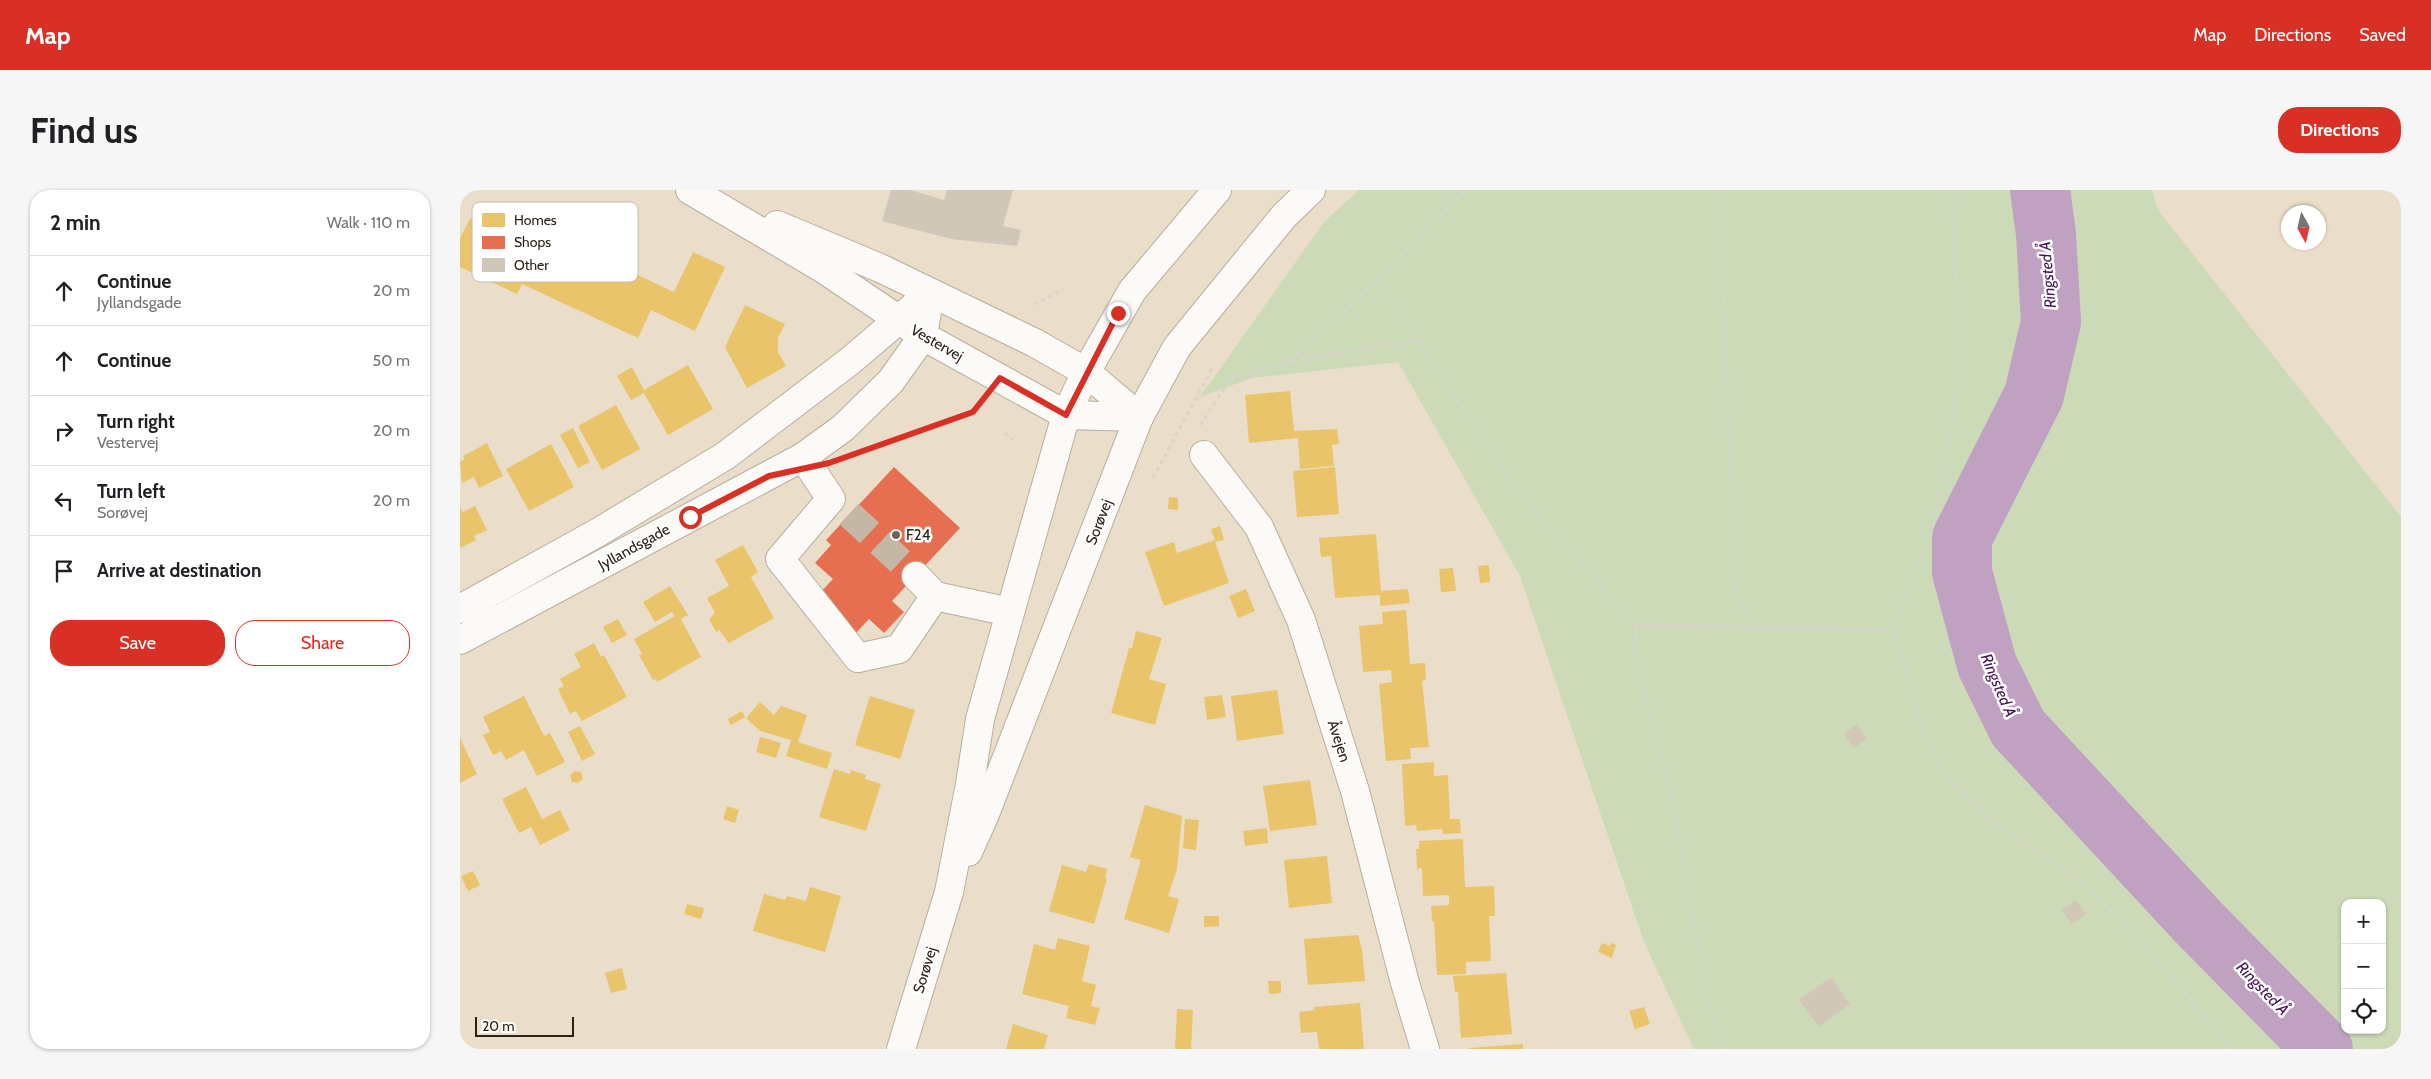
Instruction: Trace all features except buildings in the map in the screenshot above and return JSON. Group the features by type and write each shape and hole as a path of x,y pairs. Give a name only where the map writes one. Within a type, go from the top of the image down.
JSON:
{"street":[{"name":"Sorøvej","path":"901,1049 949,892 970,784 980,719 1066,415 1086,372 1132,291 1217,190"},
{"name":"Sorøvej","path":"949,892 985,814 1139,417 1177,348 1284,216 1310,190"},
{"path":"700,196 857,258 1035,343 1086,372 1139,417"},
{"name":"Vestervej","path":"700,196 838,278 923,336 1066,415 1139,417"},
{"name":"Jyllandsgade","path":"460,609 597,533 725,456 850,361 930,293"},
{"name":"Jyllandsgade","path":"460,640 803,457 843,428 891,381 923,336 930,293"},
{"name":"Åvejen","path":"1204,455 1259,527 1301,620 1355,791 1405,983 1426,1049"},
{"path":"803,457 840,507 780,559 858,658 899,649 936,596"},
{"path":"916,576 936,596 1010,612"}],"path":[{"path":"1290,362 1378,279 1465,190"},
{"path":"1719,190 1736,589 1750,627"},
{"path":"1952,190 1958,353 1952,432 1934,526 1894,630 1924,733 1947,778 1990,820 2074,876 2125,923 2232,1049"},
{"path":"1378,279 1520,494 1636,625 1635,653 1672,798 1705,983 1722,1049"},
{"path":"1034,304 1064,289"},
{"path":"1199,426 1230,378 1290,362 1418,340"},
{"path":"1153,478 1212,369"},
{"path":"863,451 973,412 1000,378"},
{"path":"1005,433 1013,440"},
{"path":"1636,625 1894,630"}],"green space":[{"path":"1359,190 2152,190 2158,210 2401,517 2401,1049 1694,1049 1644,942 1520,576 1398,362 1252,378 1200,397 1324,222"}],"waterway":[{"name":"Ringsted Å","path":"2040,190 2046,234 2051,322 2034,395 1962,538 1962,572 1987,665 2018,728 2199,923 2323,1049"}],"tunnel":[{"path":"849,514 916,576"}],"place":[{"name":"F24","path":"896,535"}],"route":[{"path":"690,517 769,476 829,463 973,412 1000,378 1066,415 1086,372 1118,313"}]}
